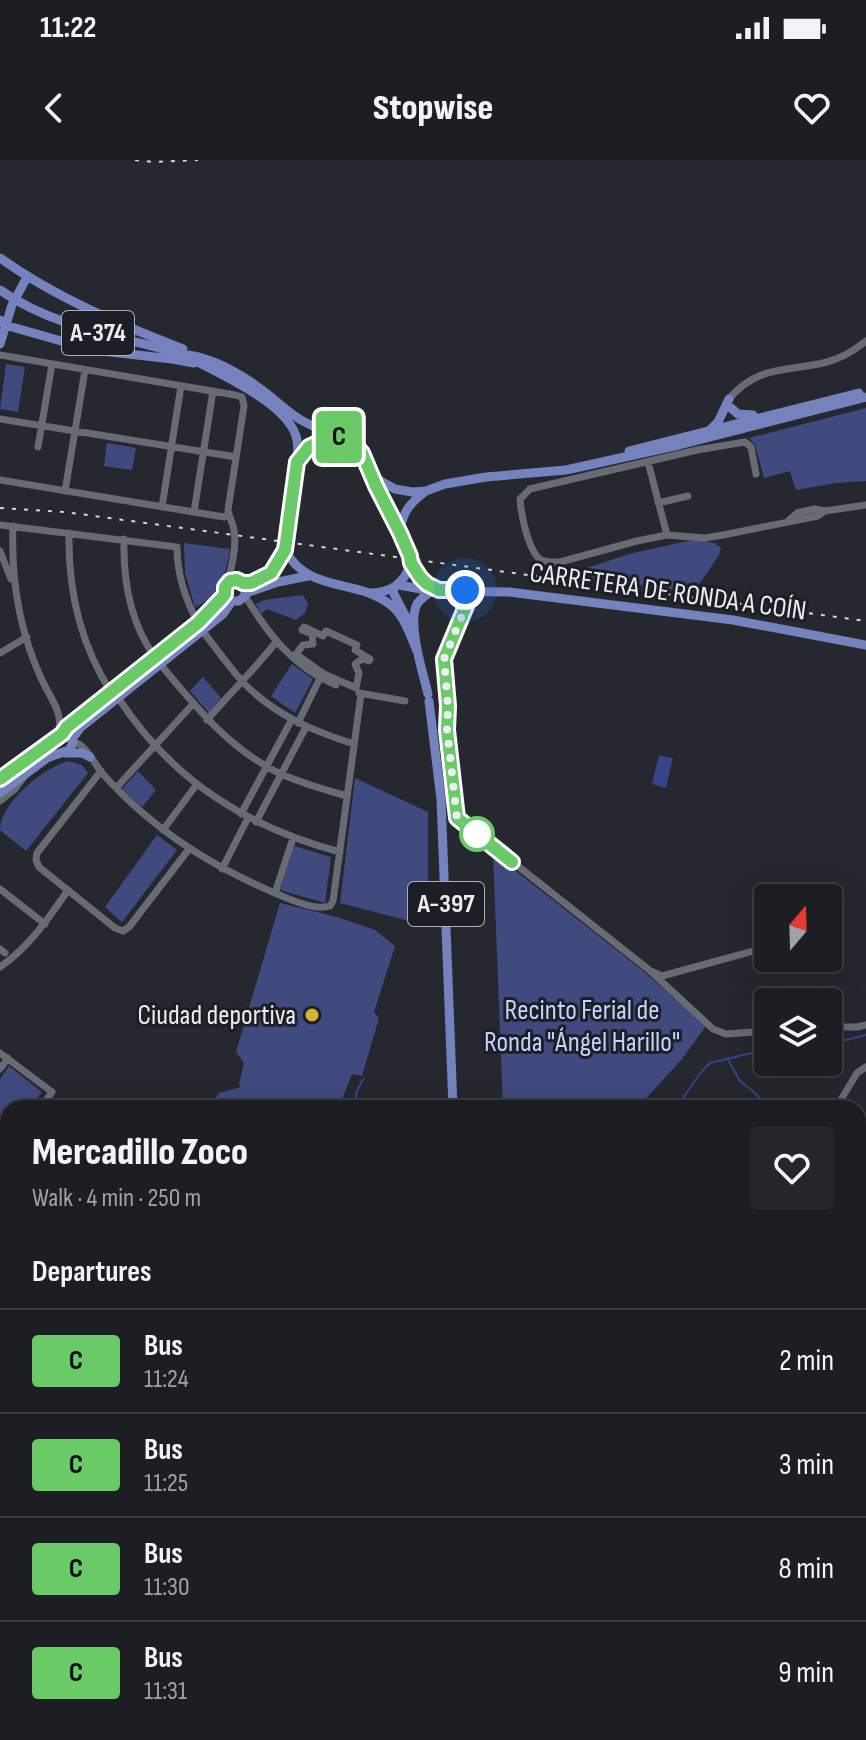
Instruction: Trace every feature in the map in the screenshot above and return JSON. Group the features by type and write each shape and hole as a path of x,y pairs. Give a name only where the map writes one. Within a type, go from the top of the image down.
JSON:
{"main road":[{"path":"0,258 69,301 197,355"},
{"path":"0,344 2,323 27,277"},
{"name":"A-374","path":"0,290 11,304 71,325 181,354 197,355 235,372 294,416 337,437"},
{"path":"2,323 93,350 204,366"},
{"name":"A-374","path":"181,354 251,391 282,415 297,441 297,462"},
{"path":"372,474 395,489 412,492 465,480 566,470 679,445 866,394"},
{"path":"556,470 764,416 866,394"},
{"path":"728,407 744,416 764,416"},
{"path":"728,407 725,420 737,427 781,419"},
{"path":"710,430 728,407"},
{"path":"679,445 688,439 725,430 731,425"},
{"path":"287,533 297,462 316,443 337,437 355,445 362,453 410,560 435,590 420,600 414,613 417,651"},
{"path":"400,533 407,507 426,491"},
{"path":"0,779 158,661 200,627 236,588 271,573 285,550 293,564 308,576 369,593 392,607 417,651"},
{"path":"410,560 405,577 394,594 415,639"},
{"path":"236,588 308,576"},
{"name":"CARRETERA DE RONDA A COÍN","path":"369,593 396,587 539,595 733,620 866,643"},
{"name":"A-397","path":"417,651 434,728 441,799 453,1100"},
{"path":"0,793 50,757 69,750 80,728 115,695"},
{"path":"59,736 68,735 72,741"},
{"path":"59,736 56,746 62,752"},
{"path":"50,757 72,752 90,757"},
{"path":"450,1012 453,1100"}],"street":[{"path":"728,407 743,386 770,371 828,362 866,341"},
{"path":"0,355 242,397 244,406 228,515 234,528 236,588 289,656 320,678 361,694 405,701"},
{"path":"38,447 52,364"},
{"path":"65,491 85,370"},
{"path":"162,507 181,386"},
{"path":"194,512 213,391"},
{"path":"0,419 236,457"},
{"path":"756,474 751,447 745,442 697,450 530,489 520,499 532,550 541,560 548,562 560,562 667,535 705,538 866,505"},
{"path":"648,462 667,535"},
{"path":"527,473 530,489"},
{"path":"0,480 224,517 228,515"},
{"path":"658,503 688,496"},
{"path":"0,525 177,547 181,582 187,601 200,627 242,681 272,707 298,723 354,744"},
{"path":"13,526 15,590"},
{"path":"69,533 69,564 79,625 92,656 115,695 156,745 197,784 248,818 293,838 340,852"},
{"path":"124,539 124,575 138,626 158,661 193,704 229,741 267,767 347,796"},
{"path":"0,551 15,590 39,674 57,708 59,736"},
{"path":"465,590 466,606"},
{"path":"477,590 477,595 466,606 444,659 447,730 457,818 648,969 713,1029 726,1034 754,1032"},
{"path":"304,627 323,636 326,631 357,645 355,650 370,659 362,659 355,664 359,673 356,688 328,677 306,663 296,654 303,645 313,644 312,634 302,630 304,627"},
{"path":"0,653 27,637"},
{"path":"207,720 249,677 276,642"},
{"path":"248,818 281,774 298,723 320,678"},
{"path":"72,741 79,744 116,788 189,849 222,869 275,893 324,908 333,901 361,694"},
{"path":"116,788 193,704"},
{"path":"222,869 248,818 267,767 298,723"},
{"path":"101,771 37,853 39,867 115,928 123,931 189,849"},
{"path":"0,801 20,784 28,772"},
{"path":"163,830 197,784"},
{"path":"275,893 293,838"},
{"path":"0,889 45,924"},
{"path":"0,967 19,954 45,924 68,890"},
{"path":"648,969 662,976 754,951"},
{"path":"842,1027 866,1025"},
{"path":"0,1053 52,1092 46,1100"},
{"path":"0,1069 8,1058"},
{"path":"841,1100 857,1073 866,1067"}],"green space":[{"path":"6,364 25,367 18,412 0,409"},
{"path":"866,408 866,481 796,490 790,471 764,478 755,445 749,438"},
{"path":"107,443 136,448 132,470 104,466"},
{"path":"692,540 711,542 721,548 694,592 588,579 587,568 629,554"},
{"path":"184,543 230,549 224,575 216,591 195,607 185,573"},
{"path":"303,595 308,604 305,613 296,620 267,609 261,614 256,604 264,600"},
{"path":"292,664 313,679 295,713 271,696"},
{"path":"203,677 221,698 209,713 190,691"},
{"path":"69,761 82,765 88,773 26,851 0,830 7,809 36,778"},
{"path":"138,771 156,790 142,807 122,789"},
{"path":"355,778 428,812 428,908 421,924 340,903"},
{"path":"157,835 177,850 122,922 105,907"},
{"path":"294,846 331,857 325,903 280,890"},
{"name":"Recinto Ferial de Ronda \"Ángel Harillo\"","path":"493,853 642,970 706,1026 682,1059 644,1100 503,1100"},
{"name":"Ciudad deportiva","path":"280,903 375,930 395,946 374,1012 379,1018 362,1076 352,1074 342,1100 215,1100 219,1093 241,1087 244,1063 236,1052"},
{"path":"9,1066 42,1092 36,1100 0,1100 0,1079"}],"shaded area":[{"path":"659,755 673,758 666,788 652,784"}],"waterway":[{"path":"842,1040 866,1035"},
{"path":"682,1100 710,1063 754,1052"},
{"path":"727,1058 740,1081 761,1100"},
{"path":"356,1100 356,1093 363,1079"}],"railway":[{"path":"135,160 198,160"},
{"path":"0,508 65,512 866,621"}],"bus line":[{"name":"C","path":"0,779 62,734 198,623 225,594 225,587 230,581 251,583 271,573 285,550 297,462 309,447 337,437 355,445 362,453 420,577 439,590 465,590 466,606 444,659 447,730 457,818 512,862"}],"place":[{"name":"Ciudad deportiva","path":"312,1015"}],"route":[{"path":"465,590 466,606 444,659 444,672 457,818 477,834"}]}
